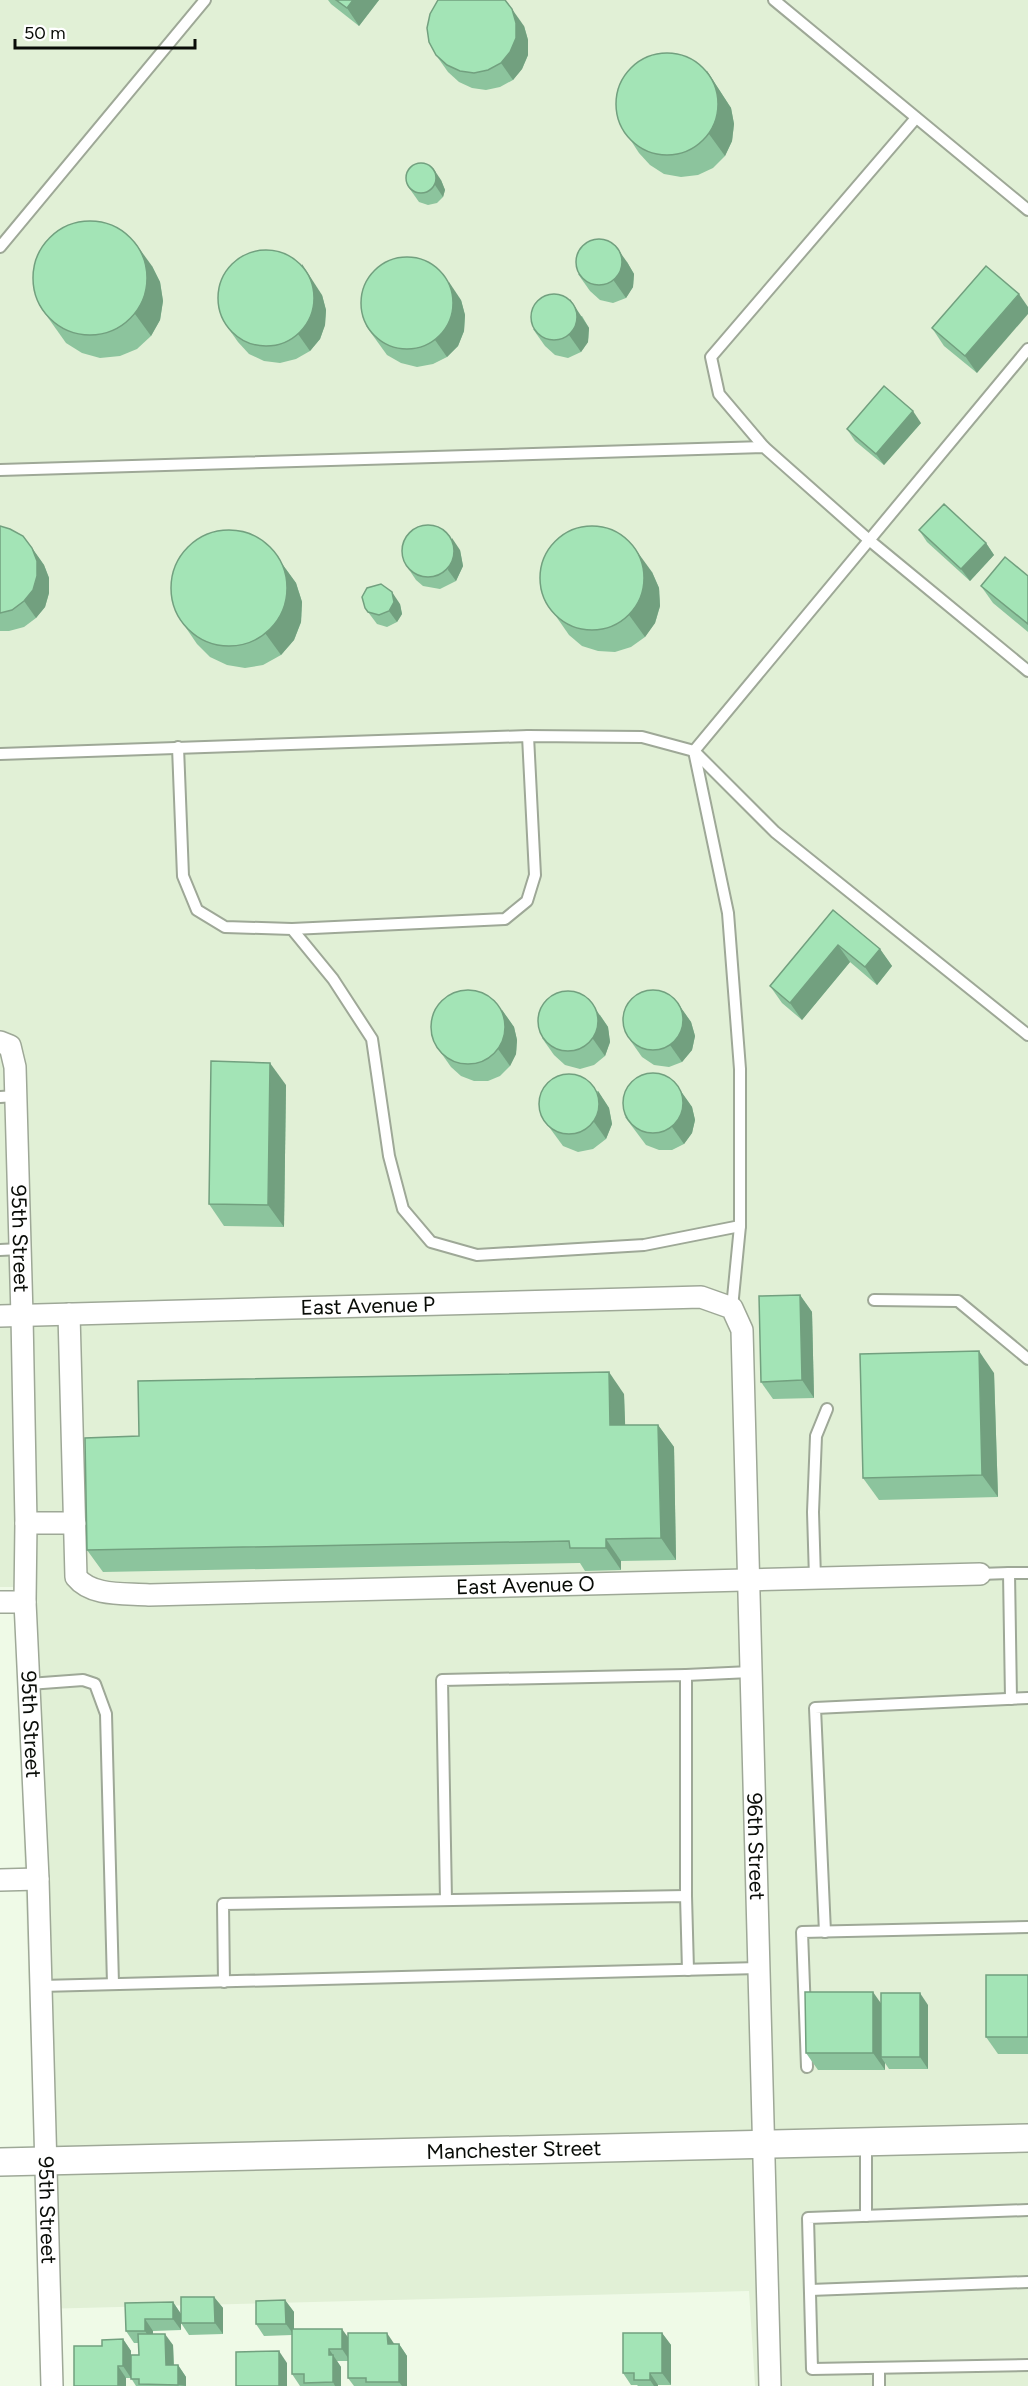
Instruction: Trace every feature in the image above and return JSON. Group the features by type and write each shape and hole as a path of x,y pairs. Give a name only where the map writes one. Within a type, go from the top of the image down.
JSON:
{"street":[{"name":"95th Street","path":"0,1042 10,1046 14,1064 8,1096 10,1250 22,1316 26,1523 25,1602 38,1879 52,2386"},
{"name":"East Avenue P","path":"0,1316 701,1297 732,1308"},
{"name":"96th Street","path":"732,1308 742,1330 770,2386"},
{"path":"26,1523 75,1523 69,1314"},
{"name":"East Avenue O","path":"75,1523 76,1577 81,1584 92,1590 149,1595 980,1574"},
{"path":"0,1602 25,1602"},
{"path":"0,1880 38,1879"},
{"name":"Manchester Street","path":"0,2162 764,2146 1028,2138"}],"lane":[{"path":"0,247 205,0"},
{"path":"774,0 1028,210"},
{"path":"916,118 711,357 719,394 764,447 869,540 1028,671"},
{"path":"694,751 1028,349"},
{"path":"0,470 764,447"},
{"path":"178,747 183,876 197,910 225,927 292,929 505,919 527,901 535,875 528,736"},
{"path":"0,754 528,736 642,737 694,751 775,832 1028,1035"},
{"path":"694,751 728,914 740,1069 740,1226 732,1308"},
{"path":"292,929 333,979 372,1038 389,1156 404,1209 431,1242 477,1255 644,1245 740,1226"},
{"path":"874,1300 958,1300 1028,1359"},
{"path":"815,1578 813,1512 816,1436 827,1409"},
{"path":"1009,1573 1011,1699"},
{"path":"980,1574 1028,1573"},
{"path":"446,1900 442,1680 750,1672"},
{"path":"686,1675 688,1970"},
{"path":"29,1684 83,1680 94,1684 106,1713 113,1984"},
{"path":"825,1932 815,1707 1028,1698"},
{"path":"224,1982 223,1904 686,1896"},
{"path":"807,2067 802,1932 1028,1928"},
{"path":"41,1986 759,1968"},
{"path":"866,2142 866,2216"},
{"path":"1028,2210 808,2218 812,2369 1028,2365"},
{"path":"810,2290 1028,2282"},
{"path":"879,2368 879,2386"}],"shaded area":[{"path":"0,0 1028,0 1028,2386 755,2386 749,2291 40,2309 16,1614 13,1587 0,1587"}],"building":[{"path":"336,0 353,0 347,8"},
{"path":"438,0 505,0 512,9 516,23 516,38 510,52 501,63 488,70 474,73 460,71 447,65 436,55 429,42 427,28 430,14"},
{"path":"667,53 686,57 703,68 714,85 718,104 714,123 703,140 686,151 667,155 648,151 631,140 620,123 616,104 620,85 631,68 648,57"},
{"path":"421,163 432,167 436,178 432,189 421,193 410,189 406,178 410,167"},
{"path":"90,221 112,225 122,230 138,246 143,256 147,278 143,300 138,310 122,326 112,331 90,335 68,331 58,326 42,310 37,300 33,278 37,256 42,246 58,230 68,225"},
{"path":"599,239 615,246 622,262 615,278 599,285 583,278 576,262 583,246"},
{"path":"266,250 284,254 300,264 310,280 314,298 310,316 300,332 284,342 266,346 248,342 232,332 222,316 218,298 222,280 232,264 248,254"},
{"path":"407,257 425,260 440,270 450,285 453,303 450,321 440,336 425,346 407,349 389,346 374,336 364,321 361,303 364,285 374,270 389,260"},
{"path":"986,266 1019,294 965,356 932,328"},
{"path":"554,294 563,295 570,301 576,308 576,326 570,333 563,339 554,340 545,339 538,333 532,326 531,317 532,308 538,301 545,295"},
{"path":"884,386 913,411 876,454 847,429"},
{"path":"944,504 986,543 961,569 919,530"},
{"path":"423,525 433,525 443,529 450,536 454,551 450,566 443,573 433,577 423,577 413,573 406,566 402,556 402,546 406,536 413,529"},
{"path":"0,526 23,536 32,548 37,561 37,576 33,590 24,601 12,610 0,613"},
{"path":"592,526 612,530 629,541 640,558 644,578 640,598 629,615 612,626 592,630 572,626 555,615 544,598 540,578 544,558 555,541 572,530"},
{"path":"229,530 251,535 270,547 282,566 287,588 282,610 270,629 251,641 229,646 207,641 188,629 176,610 171,588 176,566 188,547 207,535"},
{"path":"1005,557 1028,576 1028,624 981,586"},
{"path":"381,584 392,592 394,602 389,611 379,615 368,612 362,597 367,588"},
{"path":"833,910 880,949 865,967 838,945 790,1003 770,986"},
{"path":"468,990 482,993 494,1001 502,1013 505,1027 502,1041 494,1053 482,1061 468,1064 454,1061 442,1053 434,1041 431,1027 434,1013 442,1001 454,993"},
{"path":"653,990 670,995 678,1003 683,1020 678,1037 670,1045 653,1050 636,1045 628,1037 623,1020 628,1003 636,995"},
{"path":"568,991 585,996 593,1004 598,1021 593,1038 585,1046 568,1051 551,1046 543,1038 538,1021 543,1004 551,996"},
{"path":"211,1061 270,1063 268,1205 209,1204"},
{"path":"653,1073 670,1078 678,1086 683,1103 678,1120 670,1128 653,1133 636,1128 628,1120 623,1103 628,1086 636,1078"},
{"path":"563,1074 575,1074 586,1079 594,1087 599,1104 597,1116 586,1129 575,1134 563,1134 552,1129 544,1121 539,1110 539,1098 544,1087 552,1079"},
{"path":"800,1295 802,1380 761,1382 759,1296"},
{"path":"979,1351 982,1475 863,1478 860,1354"},
{"path":"609,1372 610,1425 658,1425 661,1538 606,1539 606,1548 570,1548 569,1541 87,1550 85,1438 139,1436 138,1381"},
{"path":"986,1975 1028,1975 1028,2037 986,2037"},
{"path":"805,1992 873,1992 873,2053 806,2053"},
{"path":"881,1993 920,1993 920,2057 881,2057"},
{"path":"181,2297 214,2297 215,2323 181,2323"},
{"path":"285,2300 286,2324 256,2324 256,2301"},
{"path":"173,2302 173,2319 145,2319 145,2331 126,2331 125,2303"},
{"path":"292,2329 342,2329 342,2349 329,2349 329,2355 333,2355 333,2382 304,2383 304,2374 292,2374"},
{"path":"348,2333 387,2333 388,2344 399,2344 399,2382 366,2382 366,2378 348,2378"},
{"path":"623,2333 662,2333 662,2373 650,2373 650,2380 634,2380 634,2373 623,2373"},
{"path":"138,2334 165,2334 166,2365 178,2365 178,2385 139,2384 139,2379 131,2379 131,2355 139,2355"},
{"path":"123,2339 123,2366 118,2366 118,2386 74,2386 74,2346 102,2346 102,2340"},
{"path":"279,2351 279,2386 236,2386 236,2352"}]}
